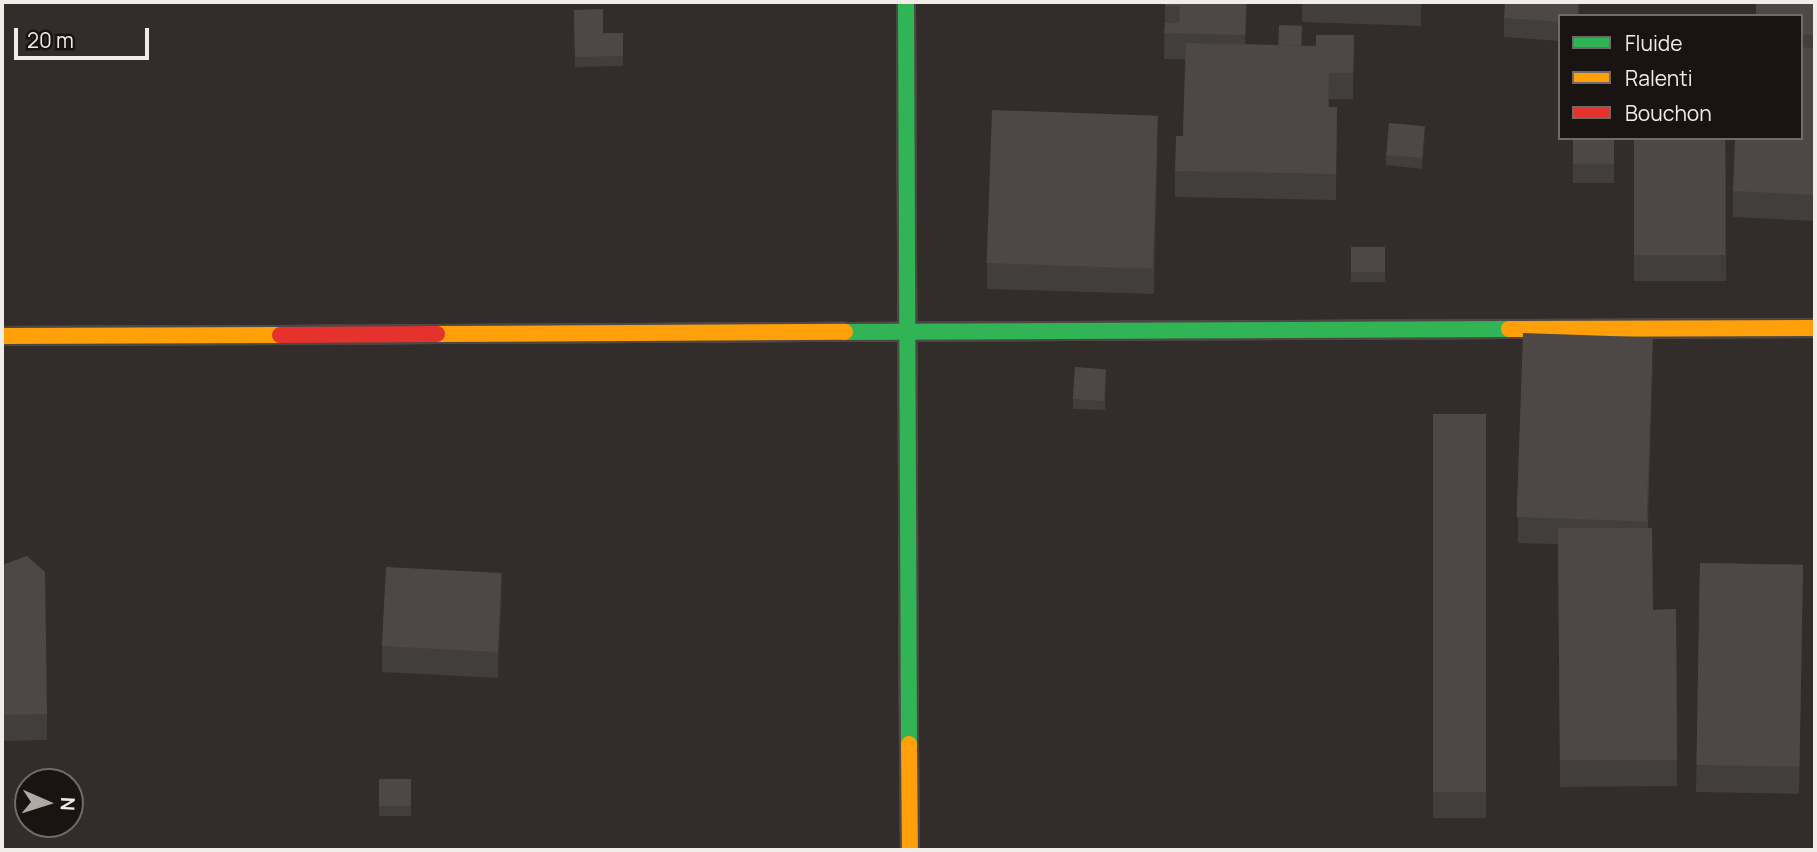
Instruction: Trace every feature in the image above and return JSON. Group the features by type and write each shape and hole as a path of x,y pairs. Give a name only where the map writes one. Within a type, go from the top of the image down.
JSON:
{"street":[{"path":"906,2 910,850"},
{"path":"2,336 1815,328"}],"building":[{"path":"1165,2 1246,2 1245,35 1164,33 1165,23 1179,23 1180,6 1165,6"},
{"path":"1505,2 1578,2 1577,14 1558,14 1558,22 1504,18"},
{"path":"1756,2 1815,2 1815,35 1803,35 1803,14 1756,14"},
{"path":"603,9 603,33 623,33 623,56 575,57 574,10"},
{"path":"1279,25 1302,26 1301,46 1278,45"},
{"path":"1316,35 1354,35 1353,73 1329,73 1328,107 1337,107 1336,174 1175,171 1176,136 1183,136 1186,43 1316,46"},
{"path":"1803,47 1815,48 1815,195 1733,191 1735,140 1803,140"},
{"path":"992,110 1158,116 1153,269 987,263"},
{"path":"1389,123 1425,126 1422,158 1386,155"},
{"path":"1573,140 1614,140 1614,164 1573,164"},
{"path":"1634,140 1725,140 1725,255 1634,255"},
{"path":"1351,247 1385,247 1385,272 1351,272"},
{"path":"1523,333 1653,338 1646,521 1517,517"},
{"path":"1075,367 1106,369 1104,401 1073,399"},
{"path":"1433,414 1486,414 1486,792 1433,792"},
{"path":"1558,528 1652,528 1653,610 1676,609 1677,760 1560,760"},
{"path":"27,556 45,572 47,714 2,715 2,565"},
{"path":"1700,563 1803,565 1799,767 1696,765"},
{"path":"386,567 502,573 498,652 382,646"},
{"path":"1815,569 1815,758 1814,758"},
{"path":"379,779 411,779 411,806 379,806"}],"traffic: fast":[{"path":"906,2 909,744"},
{"path":"845,332 1509,329"}],"traffic: slow":[{"path":"1509,329 1815,328"},
{"path":"437,334 845,332"},
{"path":"2,336 280,335"},
{"path":"909,744 910,850"}],"traffic: jam":[{"path":"280,335 437,334"}]}
